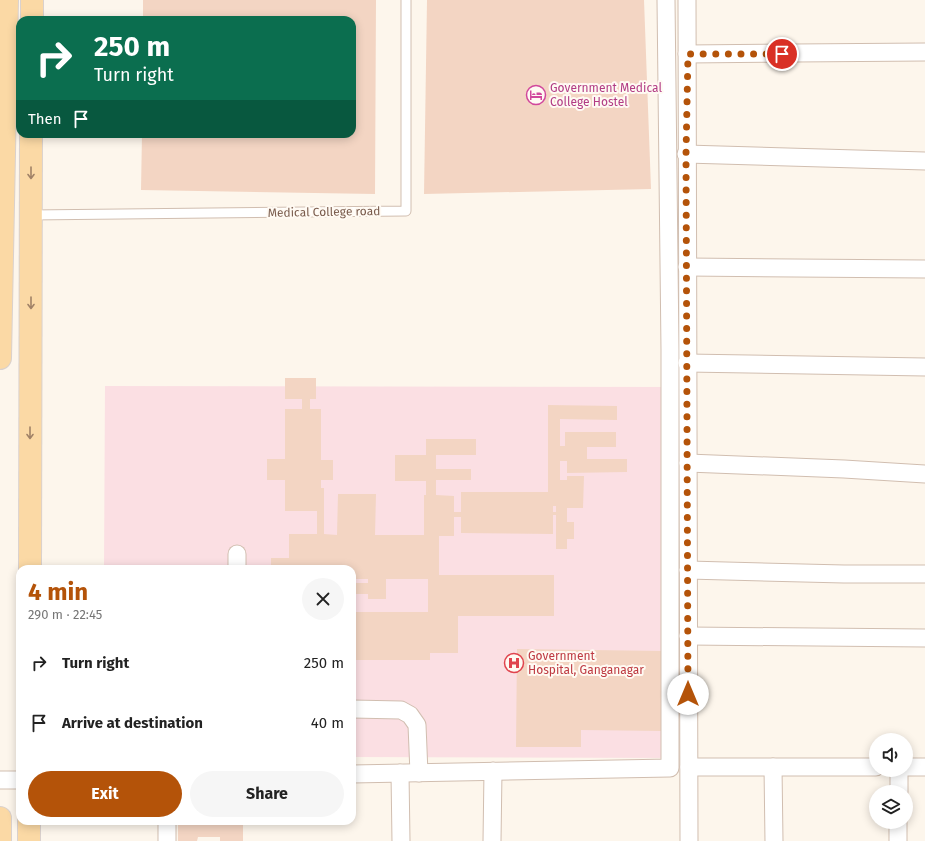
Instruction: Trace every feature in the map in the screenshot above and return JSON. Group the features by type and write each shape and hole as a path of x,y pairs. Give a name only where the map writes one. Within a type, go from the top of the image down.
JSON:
{"main road":[{"path":"0,358 7,0"},
{"path":"32,0 32,16"},
{"path":"30,565 31,138"},
{"path":"0,818 0,841"},
{"path":"29,825 29,841"}],"street":[{"path":"356,774 670,768 670,350 666,0"},
{"path":"687,0 688,54 686,154 689,841"},
{"path":"688,54 925,52"},
{"path":"686,154 925,162"},
{"path":"687,267 925,269"},
{"path":"687,363 925,367"},
{"path":"688,463 844,469 925,474"},
{"path":"688,570 844,574 925,574"},
{"path":"688,636 925,638"},
{"path":"356,710 401,710 410,715 417,725 419,773"},
{"path":"689,767 869,767"},
{"path":"773,767 774,841"},
{"path":"913,767 925,767"},
{"path":"492,771 492,841"},
{"path":"400,773 401,841"},
{"path":"0,780 16,780"},
{"path":"167,841 168,825"},
{"path":"898,829 898,841"}],"lane":[{"name":"Medical College road","path":"31,215 406,211 406,0"}],"shaded area":[{"name":"Government Hospital, Ganganagar","path":"105,386 677,387 676,758 356,757 356,565 104,565"}],"building":[{"path":"143,0 376,0 375,194 141,190 142,138 356,138 356,16 143,16"},
{"name":"Government Medical College Hostel","path":"427,0 644,0 651,189 424,194"},
{"path":"285,378 316,378 316,399 310,399 310,409 321,409 321,460 333,460 333,480 321,480 321,488 324,488 324,534 337,535 338,494 376,494 375,535 424,535 424,495 426,495 426,481 395,481 395,455 426,455 426,439 476,439 476,455 436,455 436,469 471,469 471,480 436,480 436,495 454,496 454,512 461,512 461,492 548,492 548,405 617,406 617,420 560,419 560,446 565,446 565,432 616,432 616,447 587,447 587,459 627,459 627,472 567,473 567,461 560,461 560,480 567,480 567,476 584,476 583,508 567,508 567,522 574,522 574,539 567,539 567,549 556,549 556,515 553,515 553,534 461,533 461,517 454,517 454,536 439,536 439,575 554,575 554,616 458,616 458,653 430,653 430,660 356,660 356,612 428,612 428,579 386,579 386,599 368,599 368,594 356,594 356,583 368,583 368,579 356,579 356,565 271,565 271,558 289,558 289,534 317,534 317,511 285,511 285,480 267,480 267,459 285,459 285,409 302,409 302,399 285,399","holes":["553,506 556,506 556,512 553,512"]},
{"path":"517,649 663,651 662,731 581,730 581,747 516,747"},
{"path":"178,825 243,825 243,841 220,841 220,837 198,837 197,841 178,841"}],"place":[{"name":"Government Medical College Hostel","path":"536,95"},
{"name":"Government Hospital, Ganganagar","path":"514,663"}],"route":[{"path":"688,694 686,154 688,54 782,54"}]}
